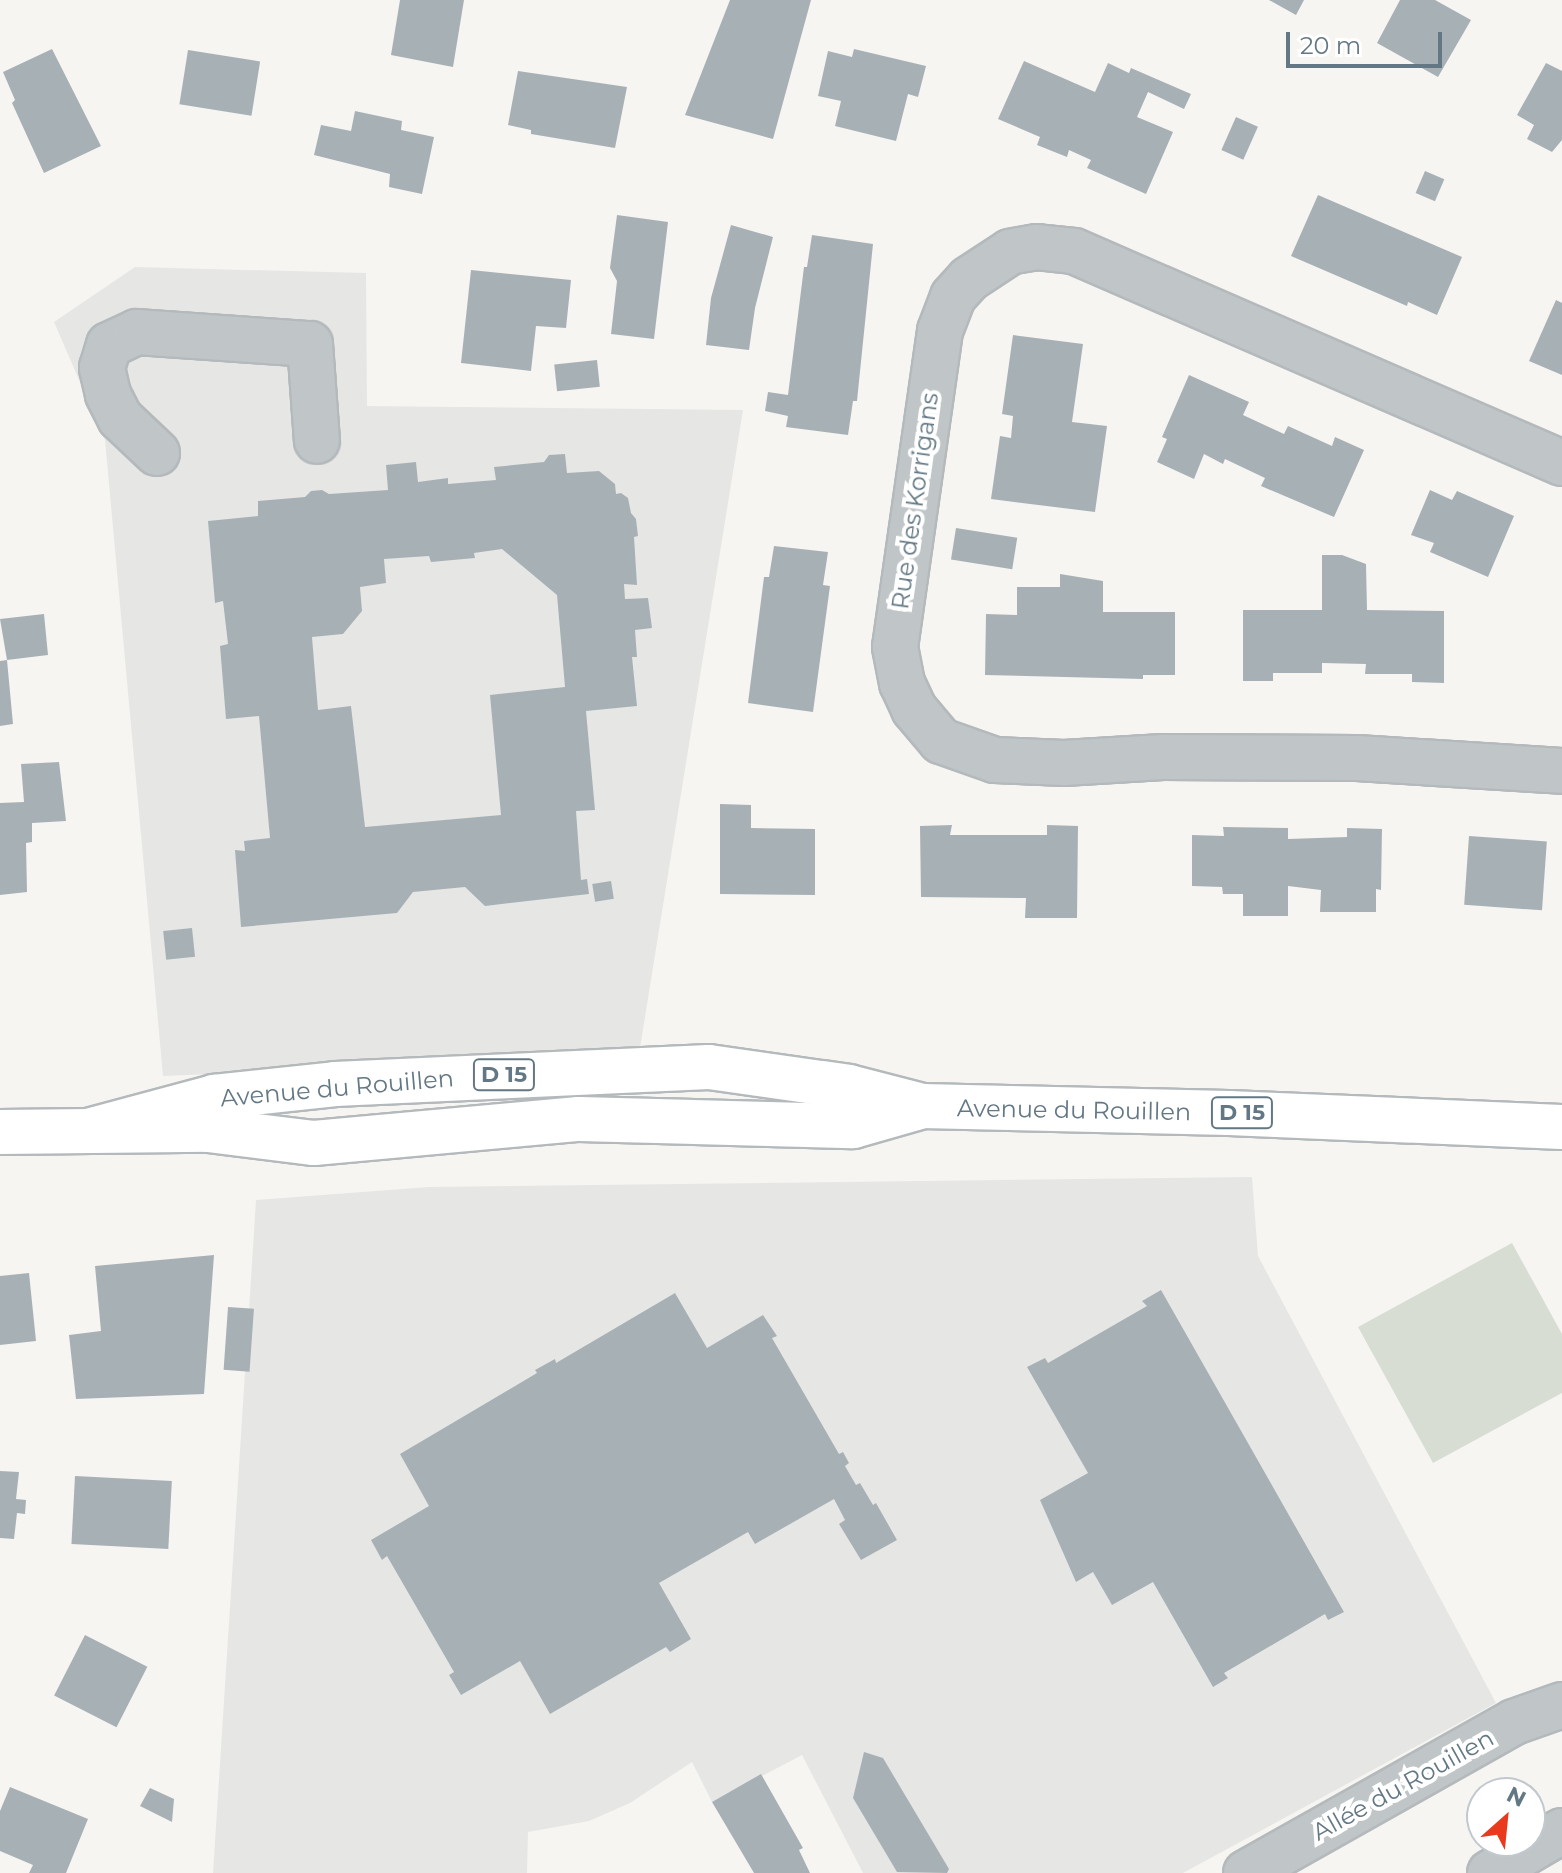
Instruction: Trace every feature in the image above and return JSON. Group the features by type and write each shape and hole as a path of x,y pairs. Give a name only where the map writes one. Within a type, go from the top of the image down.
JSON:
{"main road":[{"name":"Avenue du Rouillen","path":"0,1132 88,1131 214,1097 335,1084 709,1067 849,1087 922,1106 1229,1113 1562,1127"}],"street":[{"name":"Rue des Korrigans","path":"1562,463 1074,251 1037,247 1010,252 969,279 953,297 940,331 895,647 902,683 914,709 941,741 995,760 1064,763 1163,757 1357,758 1562,771"},
{"path":"157,453 120,418 108,394 102,368 109,345 137,332 310,344 317,441"},
{"name":"Allée du Rouillen","path":"1246,1873 1514,1722 1562,1705"},
{"path":"1490,1873 1562,1831"}],"shaded area":[{"path":"135,267 366,273 367,406 743,410 640,1048 427,1065 163,1076 105,440 54,322"},
{"path":"1252,1177 1258,1256 1496,1703 1183,1873 863,1873 802,1755 712,1802 692,1762 630,1803 589,1821 528,1832 527,1873 213,1873 256,1200 429,1187"},
{"path":"1512,1243 1562,1334 1562,1393 1433,1463 1358,1327"}],"building":[{"path":"400,0 464,0 453,67 391,55"},
{"path":"730,0 811,0 773,139 685,115"},
{"path":"1269,0 1304,0 1296,15"},
{"path":"1400,0 1435,0 1471,20 1438,77 1377,43"},
{"path":"52,49 101,146 44,173 12,103 15,100 3,72"},
{"path":"854,49 926,66 918,97 908,94 896,141 835,126 841,101 818,96 828,51 852,57"},
{"path":"188,50 260,61 251,116 179,104"},
{"path":"1024,61 1095,92 1108,63 1129,73 1131,68 1191,94 1184,109 1148,92 1137,117 1173,132 1146,194 1087,168 1091,160 1069,150 1067,157 1037,145 1040,137 998,119"},
{"path":"1546,63 1562,71 1562,140 1552,152 1527,139 1534,125 1517,115"},
{"path":"518,71 627,87 615,148 531,134 531,130 508,125"},
{"path":"355,111 402,121 401,130 434,137 422,194 389,187 390,174 314,155 321,125 351,131"},
{"path":"1236,117 1258,127 1243,160 1221,150"},
{"path":"1425,171 1444,179 1435,201 1416,193"},
{"path":"1318,195 1462,257 1437,315 1408,302 1407,306 1291,256"},
{"path":"617,215 668,222 654,339 611,334 617,281 610,268"},
{"path":"731,225 773,237 755,308 749,350 706,345 711,298"},
{"path":"812,235 873,244 857,401 853,401 848,435 786,427 788,416 765,411 768,392 788,395 804,267 807,267"},
{"path":"471,270 571,280 566,328 536,326 531,371 461,363"},
{"path":"1556,300 1562,303 1562,375 1529,361"},
{"path":"1013,335 1083,344 1072,422 1107,426 1095,512 991,499 1000,436 1011,438 1013,416 1002,414"},
{"path":"597,360 600,387 557,391 554,364"},
{"path":"1189,375 1249,402 1243,415 1284,434 1288,426 1332,446 1335,437 1364,450 1334,517 1261,486 1265,478 1225,459 1223,464 1204,454 1194,479 1157,462 1167,439 1162,437"},
{"path":"565,454 567,473 599,471 615,484 616,494 621,493 628,498 638,536 634,537 637,585 624,584 625,599 648,598 652,628 635,630 637,657 632,657 637,706 586,711 595,810 576,811 581,880 587,879 589,894 485,906 465,887 413,892 397,913 241,927 235,850 245,851 244,841 270,838 259,716 226,719 220,646 228,644 223,601 215,603 208,521 258,516 258,501 305,497 311,491 322,490 329,494 388,490 386,465 416,462 418,482 448,478 448,484 496,480 494,467 544,462 549,455","holes":["502,549 557,595 565,687 490,695 501,815 365,827 351,706 318,710 312,637 343,634 362,611 360,587 386,583 384,559 429,556 431,562 475,558 474,553"]},
{"path":"1430,490 1452,500 1457,491 1514,516 1488,577 1430,552 1434,543 1411,535"},
{"path":"956,528 1017,538 1012,569 951,560"},
{"path":"774,546 828,552 823,585 830,586 813,712 748,703 764,577 769,577"},
{"path":"1322,555 1342,555 1366,564 1367,610 1444,611 1444,683 1412,682 1412,674 1365,674 1366,664 1322,663 1322,673 1273,673 1273,681 1243,681 1243,610 1322,610"},
{"path":"1060,574 1103,581 1103,612 1175,612 1175,675 1143,675 1143,679 985,675 986,614 1017,615 1017,587 1060,587"},
{"path":"44,614 48,655 7,660 0,619"},
{"path":"7,660 13,724 0,726 0,661"},
{"path":"59,762 66,821 32,823 32,842 26,843 27,892 0,895 0,803 24,802 21,764"},
{"path":"720,804 751,805 751,828 815,829 815,895 720,894"},
{"path":"952,825 950,835 1047,835 1047,825 1078,826 1077,918 1025,918 1026,898 921,897 920,826"},
{"path":"1223,827 1288,828 1288,839 1347,837 1347,828 1382,829 1381,890 1376,889 1376,912 1320,912 1321,890 1288,886 1288,916 1243,916 1243,894 1223,894 1222,887 1192,886 1192,835 1224,836"},
{"path":"1469,836 1547,841 1542,910 1464,905"},
{"path":"611,881 614,899 595,902 592,884"},
{"path":"192,928 195,957 166,960 163,931"},
{"path":"214,1255 204,1394 76,1399 69,1335 101,1331 95,1266"},
{"path":"29,1273 36,1341 0,1345 0,1276"},
{"path":"1161,1290 1344,1612 1328,1620 1325,1614 1224,1673 1228,1678 1213,1687 1153,1582 1112,1605 1093,1572 1076,1582 1040,1500 1088,1473 1027,1367 1045,1358 1048,1363 1147,1306 1142,1301"},
{"path":"675,1293 707,1348 763,1315 777,1336 772,1338 839,1454 843,1452 849,1463 845,1466 856,1485 860,1483 873,1505 876,1503 897,1540 861,1560 839,1524 845,1520 834,1499 755,1544 748,1532 659,1583 691,1639 670,1652 666,1647 550,1714 520,1661 461,1695 449,1675 454,1672 387,1556 382,1560 371,1540 429,1506 400,1454 537,1373 535,1370 555,1359 556,1363"},
{"path":"228,1307 254,1309 250,1372 224,1370"},
{"path":"0,1471 19,1472 16,1499 26,1500 25,1514 17,1513 14,1539 0,1538"},
{"path":"75,1476 172,1481 168,1549 71,1544"},
{"path":"85,1635 147,1667 116,1727 54,1696"},
{"path":"864,1752 883,1758 949,1869 947,1873 897,1872 853,1798"},
{"path":"761,1774 803,1848 799,1850 810,1873 754,1873 712,1802"},
{"path":"10,1787 88,1819 66,1873 29,1873 33,1865 0,1851 0,1811"},
{"path":"150,1788 174,1799 172,1822 140,1806"}]}
